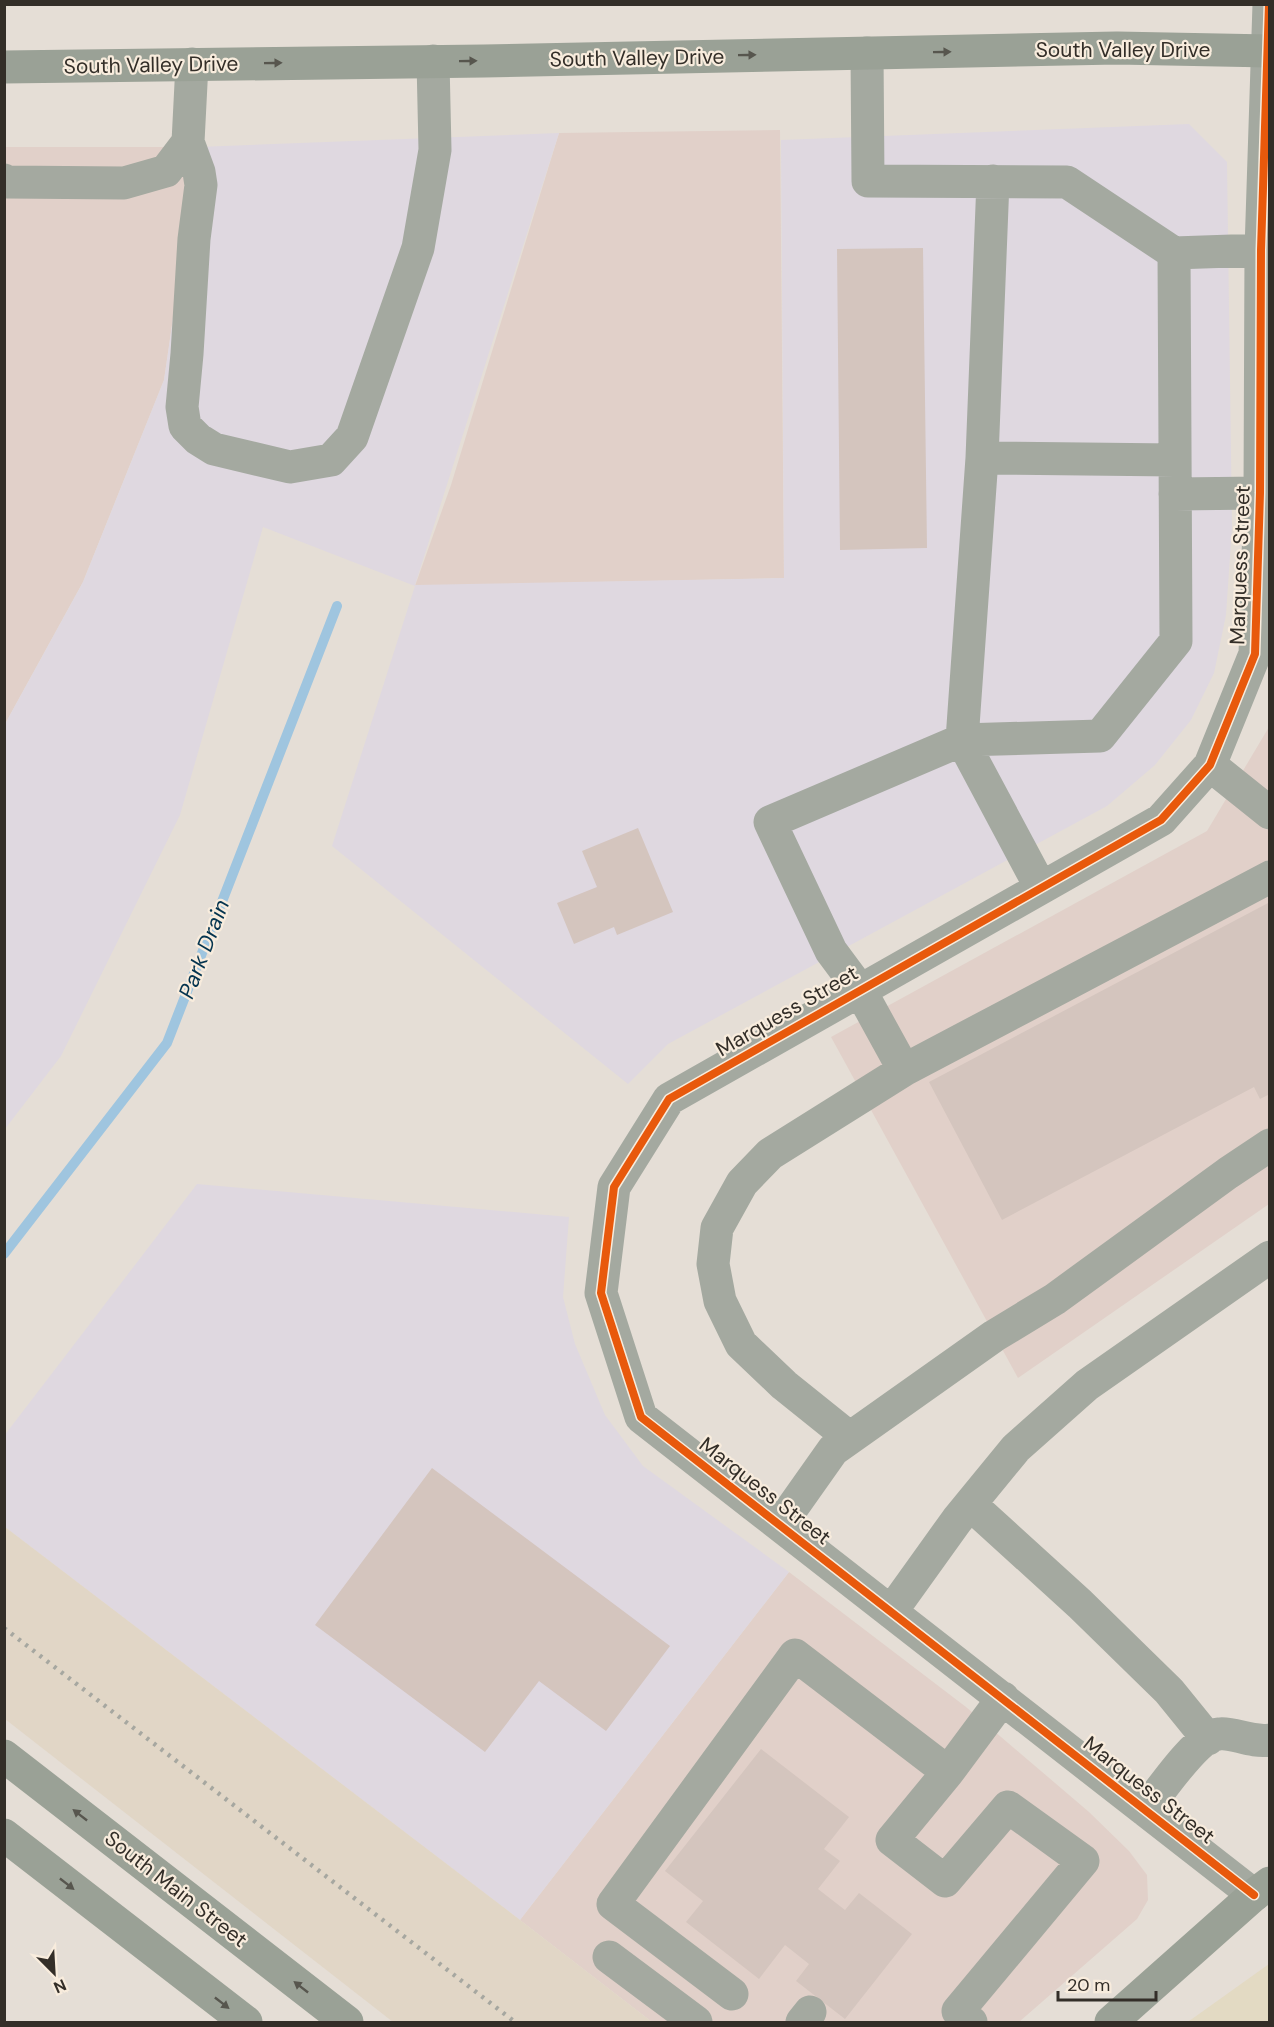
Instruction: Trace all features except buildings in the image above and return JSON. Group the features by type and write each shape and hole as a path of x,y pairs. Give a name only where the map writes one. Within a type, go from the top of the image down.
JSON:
{"main road":[{"name":"South Valley Drive","path":"4,67 1117,48 1269,51"},
{"name":"South Main Street","path":"4,1756 347,2022"},
{"path":"4,1835 246,2022"},
{"path":"1111,2022 1262,1889"}],"street":[{"name":"Marquess Street","path":"1262,1889 1145,1810 641,1417 601,1293 614,1187 669,1098 1161,820 1210,765 1262,634 1261,250 1269,4"},
{"path":"867,53 868,181 1067,182 1174,253 1261,250"},
{"path":"192,64 188,142 199,172 201,185 194,238 182,407 185,426 198,439 214,449 290,467 331,460 352,437 418,248 435,150 433,61"},
{"path":"4,180 53,184 124,183 166,171 188,142"},
{"path":"993,181 982,458 962,740 1041,888"},
{"path":"904,1070 860,990 831,951 770,822 962,740 1101,736 1176,640 1174,253"},
{"path":"982,458 1175,460"},
{"path":"1175,494 1260,492"},
{"path":"1210,765 1269,813"},
{"path":"850,1438 784,1385 741,1344 720,1301 713,1263 717,1228 742,1183 770,1154 904,1070 1269,877"},
{"path":"780,1525 833,1450 994,1336 1055,1299 1269,1145"},
{"path":"891,1612 970,1504 1016,1449 1087,1385 1269,1257"},
{"path":"970,1504 1080,1604 1169,1690 1208,1739"},
{"path":"732,1994 613,1904 795,1655 948,1772"},
{"path":"959,2019 1083,1862 1008,1807 945,1881 892,1840 948,1772 1003,1698"},
{"path":"1145,1810 1190,1752 1208,1739 1219,1734 1259,1742 1269,1740"},
{"path":"609,1957 696,2022"}],"shaded area":[{"path":"1189,124 1227,162 1232,527 1226,615 1214,673 1191,720 1155,765 1107,806 668,1044 628,1084 332,846 415,586 263,527 180,815 61,1056 5,1129 5,724 83,582 164,380 198,147 559,133 415,585 784,578 781,140"},
{"path":"780,130 784,578 415,586 451,485 559,133"},
{"path":"5,147 198,147 164,380 83,582 5,724"},
{"path":"1269,727 1269,1204 1018,1378 831,1037 1207,831"},
{"path":"197,1184 569,1217 563,1297 575,1344 605,1415 643,1466 789,1572 520,1920 5,1527 4,1436"},
{"path":"5,1527 652,2022 393,2022 5,1719"},
{"path":"789,1572 966,1707 1089,1812 1129,1851 1147,1875 1148,1900 1137,1919 1019,2022 652,2022 520,1920"}],"sand":[{"path":"1269,1964 1269,2022 1187,2022 1192,2019"}],"waterway":[{"name":"Park Drain","path":"4,1254 167,1043 337,606"}],"railway":[{"path":"4,1628 515,2022"}],"cycle path":[{"path":"1254,1895 641,1417 601,1293 614,1187 669,1099 1161,820 1210,765 1255,654 1260,493 1261,250 1269,4"}]}
